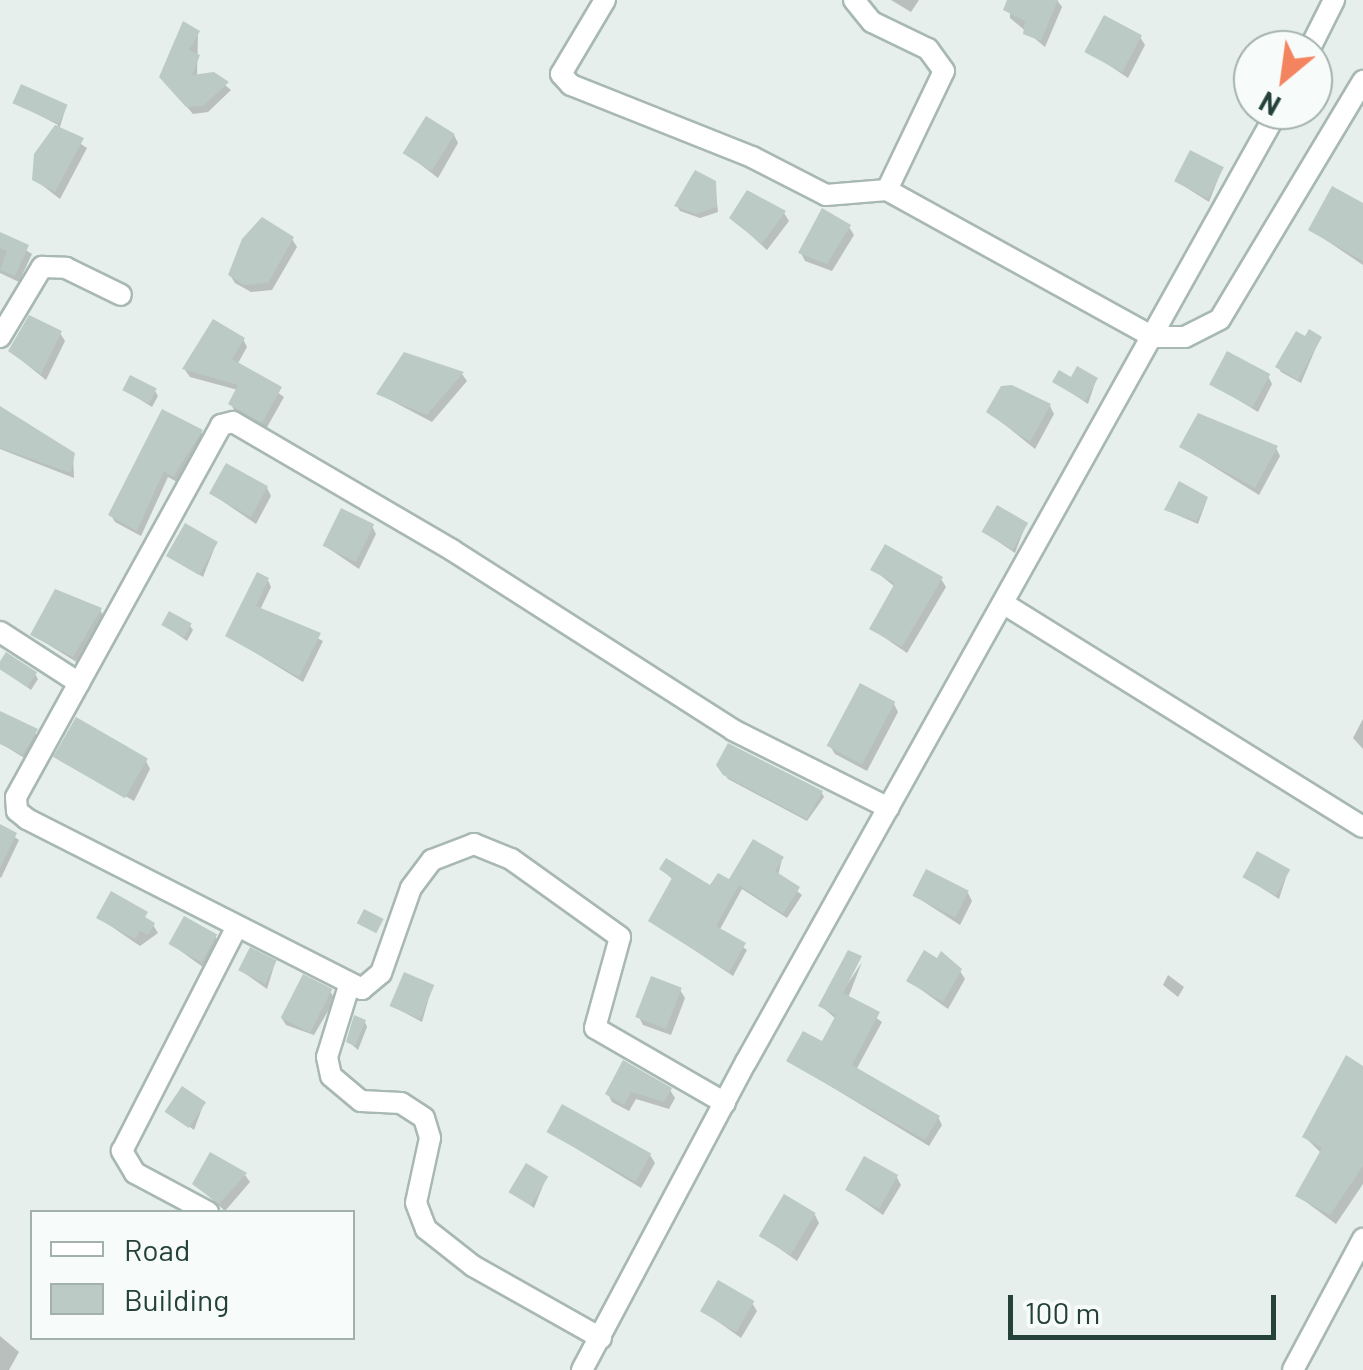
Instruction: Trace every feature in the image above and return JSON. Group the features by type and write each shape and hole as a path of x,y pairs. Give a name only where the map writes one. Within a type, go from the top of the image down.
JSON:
{"street":[{"path":"605,0 561,74 571,85 752,156 826,194 887,190 1153,336 1185,337 1220,318 1363,81"},
{"path":"854,0 872,22 928,49 944,72 887,190"},
{"path":"1319,30 1334,0"},
{"path":"582,1370 725,1102 1267,130"},
{"path":"0,337 42,267 66,268 121,294"},
{"path":"725,1102 595,1028 620,936 511,859 474,844 432,860 410,888 381,973 372,985 349,986 16,811 16,797 221,425 232,422 452,550 733,730 888,808"},
{"path":"1006,604 1363,827"},
{"path":"0,632 78,684"},
{"path":"204,1210 135,1172 122,1152 236,928"},
{"path":"349,986 327,1057 331,1076 361,1101 414,1106 424,1118 430,1138 416,1203 426,1229 474,1266 600,1338"},
{"path":"1293,1370 1363,1239"}],"building":[{"path":"1007,0 1058,0 1041,41 1023,34 1025,21 1003,10"},
{"path":"1104,15 1142,35 1122,72 1084,52"},
{"path":"183,21 200,31 189,50 200,55 192,75 214,72 229,82 203,106 186,107 159,77"},
{"path":"21,84 68,105 59,124 12,103"},
{"path":"426,116 455,134 432,171 403,153"},
{"path":"55,125 84,138 55,192 32,180 34,154"},
{"path":"1190,150 1224,167 1208,198 1174,181"},
{"path":"695,170 716,181 717,207 696,214 674,206"},
{"path":"1332,186 1363,203 1363,261 1308,230"},
{"path":"747,190 786,211 762,244 729,218"},
{"path":"822,208 851,225 827,264 798,253"},
{"path":"262,217 294,237 268,283 244,285 228,275 242,239"},
{"path":"0,232 29,245 15,276 0,270 7,251 0,248"},
{"path":"29,315 62,331 41,374 8,351"},
{"path":"213,319 245,338 232,359 282,387 262,423 228,404 238,385 182,369"},
{"path":"1309,329 1322,337 1298,380 1275,367 1296,331 1305,336"},
{"path":"1227,351 1270,374 1252,408 1209,385"},
{"path":"404,352 464,372 427,415 376,394"},
{"path":"1077,366 1098,378 1085,401 1052,382 1059,370 1071,377"},
{"path":"130,375 157,389 149,404 122,390"},
{"path":"1012,385 1051,404 1030,442 986,412 1001,386"},
{"path":"0,406 75,453 71,473 0,448"},
{"path":"162,409 203,430 173,477 164,471 137,531 108,515"},
{"path":"1198,413 1278,446 1255,488 1179,447"},
{"path":"226,463 268,486 251,517 209,494"},
{"path":"1179,481 1208,497 1196,521 1164,510"},
{"path":"997,505 1028,523 1013,550 982,532"},
{"path":"341,508 374,524 356,562 323,546"},
{"path":"185,523 218,542 199,575 166,556"},
{"path":"885,544 943,577 902,647 869,629 895,583 870,570"},
{"path":"257,572 269,578 256,606 321,633 299,677 225,636"},
{"path":"55,589 102,608 73,657 30,635"},
{"path":"169,611 192,624 184,638 161,625"},
{"path":"6,652 37,672 27,687 0,670"},
{"path":"860,683 895,702 862,764 827,746"},
{"path":"0,711 38,729 23,755 0,744"},
{"path":"76,717 148,758 125,798 53,757"},
{"path":"728,743 823,791 807,819 723,775 716,765"},
{"path":"0,824 17,833 0,868"},
{"path":"753,839 784,857 775,871 800,887 783,914 739,885 716,926 746,943 729,972 648,921 672,878 659,869 666,858 710,885 718,873 729,879"},
{"path":"1257,851 1290,869 1276,896 1242,877"},
{"path":"926,869 969,891 955,918 912,896"},
{"path":"111,891 148,912 145,917 155,923 148,935 140,931 135,939 96,918"},
{"path":"364,909 384,919 376,933 357,923"},
{"path":"184,916 217,934 202,962 168,944"},
{"path":"250,947 277,961 265,984 238,970"},
{"path":"848,950 862,956 843,993 880,1012 852,1065 940,1116 925,1140 786,1061 803,1031 822,1041 836,1015 818,1006"},
{"path":"924,950 937,958 941,951 962,969 943,1002 906,981"},
{"path":"404,972 434,985 420,1019 390,1006"},
{"path":"303,974 332,989 310,1033 281,1018"},
{"path":"651,976 682,988 666,1029 635,1017"},
{"path":"354,1015 366,1020 355,1046 346,1042"},
{"path":"1346,1055 1363,1066 1363,1166 1330,1215 1295,1196 1322,1148 1302,1137"},
{"path":"623,1060 672,1088 664,1102 631,1092 624,1105 605,1094"},
{"path":"182,1086 206,1102 189,1128 165,1112"},
{"path":"562,1104 651,1153 636,1181 546,1132"},
{"path":"210,1152 247,1173 219,1204 192,1184"},
{"path":"864,1156 898,1175 879,1209 845,1190"},
{"path":"526,1163 548,1176 531,1206 508,1192"},
{"path":"784,1194 816,1213 790,1255 759,1236"},
{"path":"718,1280 754,1301 736,1332 700,1311"}]}
